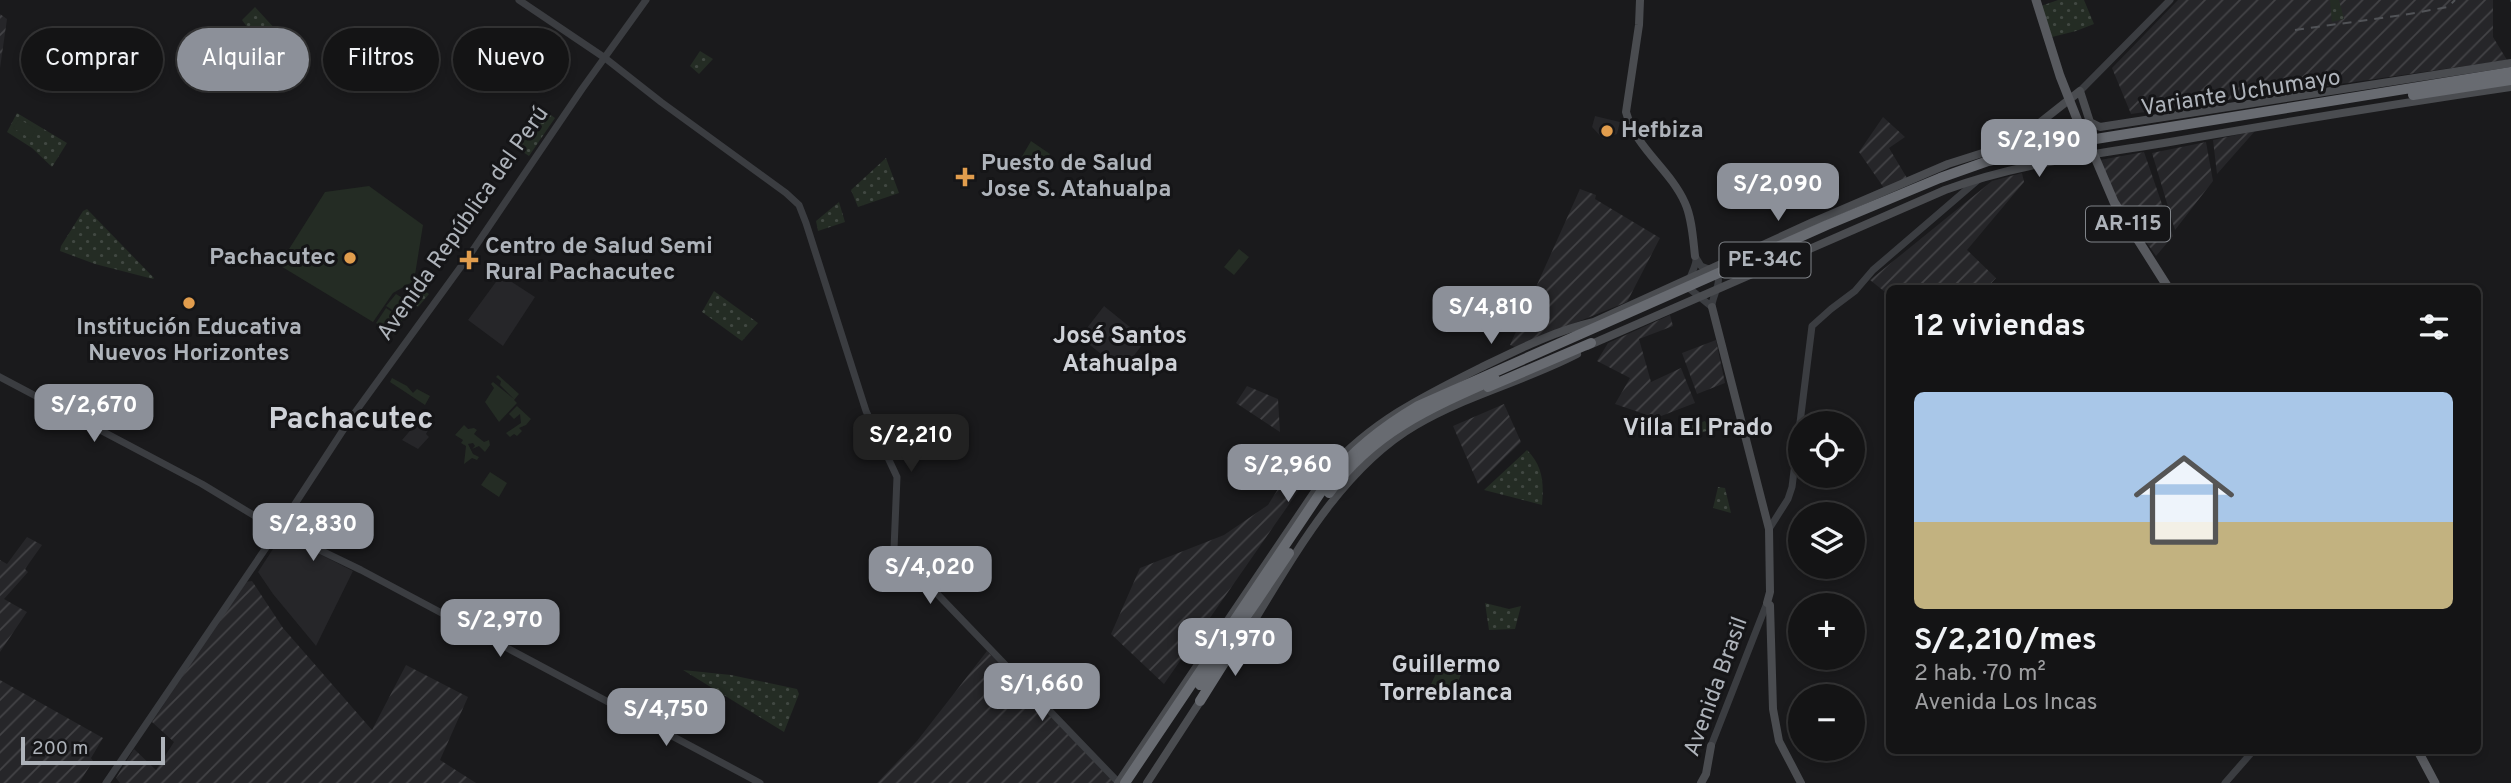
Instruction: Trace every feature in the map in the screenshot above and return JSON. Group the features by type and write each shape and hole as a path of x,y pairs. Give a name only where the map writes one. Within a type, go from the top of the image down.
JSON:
{"highway":[{"name":"Variante Uchumayo","path":"1128,782 1315,500 1345,461 1382,428 1440,394 1827,225 1988,161 2077,142 2511,72"},
{"name":"Variante Uchumayo","path":"1128,782 1259,597 1321,504 1361,457 1409,419 1826,233 1956,178 1990,167 2035,156 2195,129 2511,80"},
{"path":"1484,376 1503,363 1594,322"},
{"path":"1468,391 1502,382 1591,343"},
{"path":"1200,701 1246,628 1259,597"}],"main road":[{"path":"1640,0 1639,25 1626,112 1633,132 1685,202 1695,256"},
{"path":"2036,0 2065,87 2075,95 2093,153"},
{"name":"Variante Uchumayo","path":"2075,95 2096,127 2511,64"},
{"name":"Variante Uchumayo","path":"1128,782 1200,701 1226,666 1264,603 1340,491 1398,437 1428,418 1557,364 1576,355 1591,343 1717,287 1977,176 2200,134 2511,87"},
{"path":"1128,782 1329,469 1372,429 1413,401 1553,334 1594,322 1813,222 1972,157 2014,143 2075,95"},
{"path":"2196,113 2202,123 2200,134"},
{"name":"AR-115","path":"2093,153 2114,202 2166,285"},
{"path":"1972,157 1970,167 1977,176"},
{"path":"1712,307 1769,529 1770,592 1767,603 1770,605 1773,709 1779,741 1801,783"},
{"name":"Avenida Brasil","path":"1702,783 1711,746"},
{"path":"2420,754 2435,783"}],"street":[{"path":"519,0 606,58 799,205 866,411 897,477 894,549 1128,782"},
{"path":"530,8 536,0"},
{"path":"2075,95 2170,0"},
{"name":"Avenida República del Perú","path":"106,783 358,408 474,250 645,1"},
{"path":"1769,529 1788,499 1792,487 1812,326 1855,291 1873,270 1977,176"},
{"path":"1695,256 1700,266 1712,270 1718,277 1711,301 1712,307"},
{"path":"1695,256 1694,268 1688,280 1690,289 1712,307"},
{"path":"0,377 202,484 278,530 361,570 760,783"},
{"name":"Avenida Brasil","path":"1711,746 1767,603"},
{"path":"2225,783 2250,754"}],"shaded area":[{"path":"2058,0 2084,0 2094,24 2052,37 2041,6"},
{"path":"2178,0 2493,0 2493,37 2507,60 2131,114 2112,68"},
{"path":"2330,0 2339,0 2344,19 2332,22"},
{"path":"255,7 274,28 248,28 242,20"},
{"path":"0,14 7,19 0,68"},
{"path":"700,51 713,59 699,74 690,66"},
{"path":"538,106 555,118 529,156 511,144"},
{"path":"17,113 67,143 52,167 32,148 7,132"},
{"name":"Hefbiza","path":"1595,116 1620,122 1617,134 1603,139 1592,127"},
{"path":"1883,117 1905,137 1889,148 1907,178 1884,188 1859,152"},
{"path":"19,119 36,129 31,139 13,128"},
{"path":"2255,131 2217,174 2213,140"},
{"path":"1031,141 1050,154 1038,171 1021,158"},
{"path":"2206,142 2213,181 2175,230 2152,153"},
{"path":"2144,152 2173,236 2156,256 2113,195 2100,160"},
{"path":"886,158 899,193 858,207 851,190"},
{"path":"2022,173 2024,182 1967,250 1996,278 1990,285 1886,285 1886,293 1870,280 1992,181"},
{"name":"Pachacutec","path":"369,186 423,225 414,281 393,293 373,322 279,265 325,192"},
{"path":"1580,189 1596,195 1595,199 1660,238 1627,302 1515,347 1510,345"},
{"path":"839,202 845,222 818,231 816,221"},
{"path":"87,209 153,279 95,264 60,251 83,211"},
{"path":"1239,249 1249,257 1234,275 1224,267"},
{"path":"501,275 535,297 503,346 468,320"},
{"path":"422,289 429,294 418,307 403,296"},
{"path":"714,291 758,323 742,341 702,312"},
{"path":"396,294 414,305 405,318 386,306"},
{"path":"1104,306 1146,340 1122,371 1080,337"},
{"path":"386,308 403,319 394,335 376,323"},
{"path":"1670,315 1673,326 1639,339 1651,382 1681,368 1695,403 1656,418 1615,404 1630,378 1597,361 1608,343"},
{"path":"1716,340 1725,383 1697,394 1682,353"},
{"path":"498,375 519,394 514,400 517,403 499,422 485,402 494,388 491,384 493,382 514,399 500,385 501,381 496,377"},
{"path":"392,378 407,386 413,393 417,389 430,396 425,405 390,382"},
{"path":"1247,386 1278,399 1280,432 1236,403"},
{"path":"1504,404 1521,442 1478,484 1453,426"},
{"path":"517,406 531,419 519,428 522,431 517,436 514,434 510,437 506,433 521,423 520,414 514,419 509,414"},
{"path":"420,419 430,427 426,434 429,437 418,449 402,440"},
{"path":"1705,421 1710,430 1689,436 1687,427"},
{"path":"464,425 468,429 477,430 474,434 484,442 489,440 490,445 485,452 479,446 472,449 475,446 473,443 468,444 473,454 479,457 464,464 466,446 461,443 463,440 455,435"},
{"path":"1527,450 1541,475 1542,505 1484,490"},
{"path":"1301,452 1317,464 1164,684 1111,634 1140,568 1224,535 1268,505"},
{"path":"490,472 507,483 499,497 481,485"},
{"path":"1718,487 1725,488 1731,513 1713,508"},
{"path":"282,535 353,571 316,646 258,572"},
{"path":"27,537 42,545 25,569 28,572 4,599 27,612 0,652 0,560 7,564"},
{"path":"252,581 283,628 372,730 406,665 468,697 440,760 476,783 120,783 116,778 134,749 156,770 174,742 152,722 245,582"},
{"path":"1485,603 1509,609 1521,606 1515,629 1489,630"},
{"path":"987,651 1115,783 877,783 917,741"},
{"path":"1441,663 1462,672 1453,694 1431,684"},
{"path":"683,670 731,675 797,689 799,694 784,732"},
{"path":"0,680 103,738 79,783 0,783"}],"railway":[{"path":"2295,30 2448,7 2455,0"}],"place":[{"name":"Hefbiza","path":"1607,131"},
{"name":"Puesto de Salud Jose S. Atahualpa","path":"965,177"},
{"name":"Pachacutec","path":"350,258"},
{"name":"Centro de Salud Semi Rural Pachacutec","path":"469,260"},
{"name":"Institución Educativa Nuevos Horizontes","path":"189,303"}],"district":[{"name":"José Santos Atahualpa","path":"1120,351"},
{"name":"Pachacutec","path":"351,420"},
{"name":"Villa El Prado","path":"1698,429"},
{"name":"Guillermo Torreblanca","path":"1446,680"}]}
